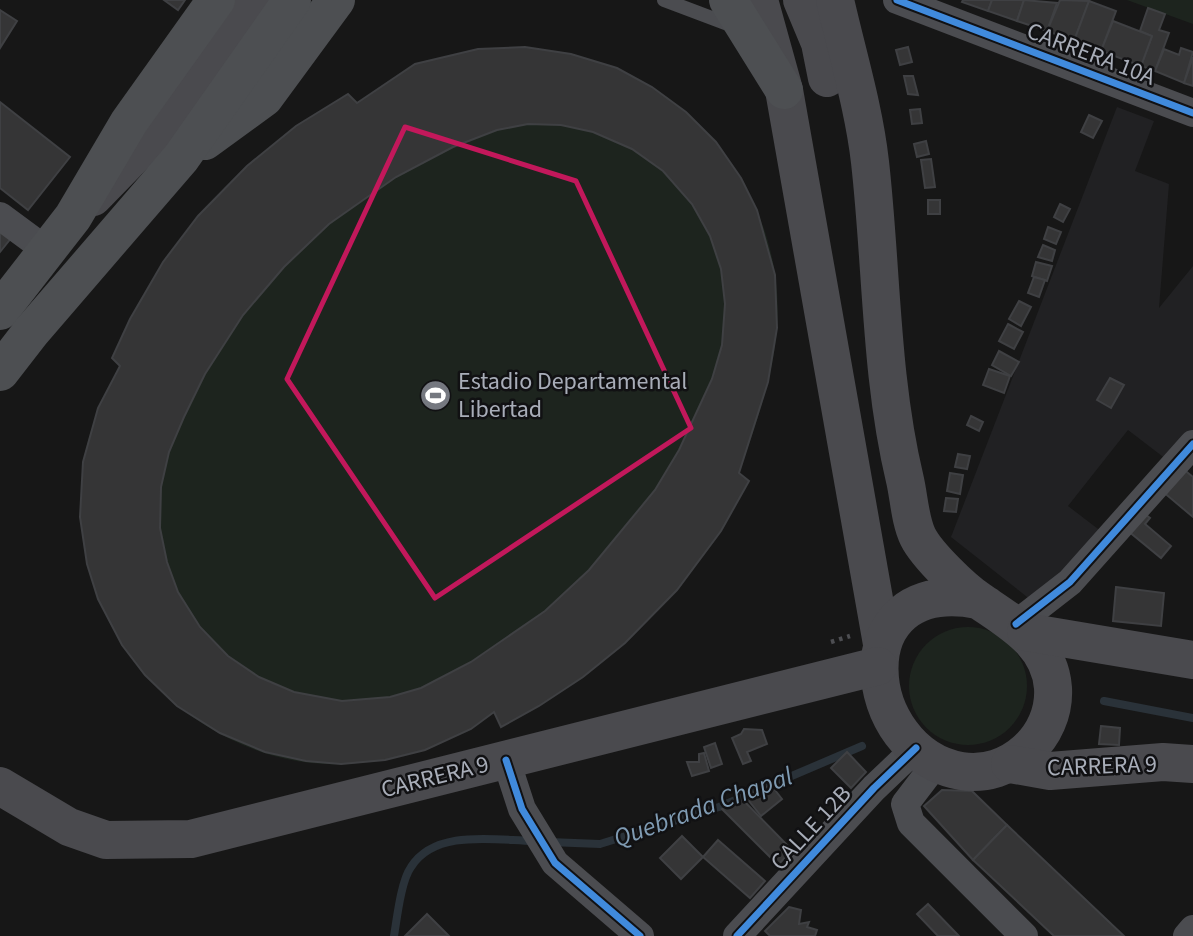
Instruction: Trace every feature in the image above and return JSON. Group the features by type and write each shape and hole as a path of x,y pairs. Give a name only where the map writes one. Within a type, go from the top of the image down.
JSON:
{"main road":[{"path":"73,217 129,122 216,0"},
{"path":"0,311 73,217 173,115 257,0"},
{"path":"0,373 31,332 181,158 292,0"},
{"path":"181,158 264,98 336,0"},
{"path":"729,0 753,16 784,90 843,408 880,655 882,698 901,732 926,755 960,771 986,772 1010,764 1035,745 1049,718 1053,687 1043,658 1021,628 978,600 942,566 918,537 893,428 870,159 835,0"},
{"path":"802,0 820,43 852,202 859,336 843,408"},
{"path":"880,655 892,622 924,599 954,596 978,600"},
{"path":"1021,628 1193,660"},
{"name":"CARRERA 9","path":"0,786 69,827 106,840 191,839 506,760 880,655"},
{"name":"CARRERA 9","path":"1010,764 1050,771 1163,762 1193,764"}],"street":[{"name":"CARRERA 10A","path":"897,0 1193,113"},
{"path":"0,216 46,250"},
{"path":"1021,628 1070,582 1193,444"},
{"path":"926,755 905,804 911,823 1024,936"},
{"name":"CALLE 12B","path":"737,936 874,788 926,755"},
{"path":"506,760 522,809 555,863 640,936"},
{"path":"1187,936 1193,929"}],"lane":[{"path":"664,0 753,16"}],"highlighted area":[{"path":"405,127 576,181 691,428 435,598 287,379"}],"shaded area":[{"path":"1127,0 1193,0 1193,24"},
{"name":"Estadio Departamental Libertad","path":"525,47 561,52 595,61 618,69 654,88 686,112 714,141 738,174 757,210 770,248 777,288 777,329 767,384 739,473 749,481 721,531 583,677 501,727 494,713 438,743 346,764 303,762 265,753 229,739 196,719 165,695 139,667 117,636 97,594 83,468 93,423 120,366 112,358 156,278 181,242 209,207 273,145 348,94 358,103 415,64 478,49"},
{"path":"1117,107 1154,121 1135,171 1169,184 1159,308 1193,266 1193,444 1175,466 1128,430 1068,506 1102,532 1041,608 951,537"},
{"path":"968,627 1001,637 1017,653 1027,686 1017,719 1001,735 968,745 935,735 919,719 909,686 919,653 935,637"}],"building":[{"path":"164,0 185,0 178,10"},
{"path":"992,0 988,11 962,2"},
{"path":"992,0 1024,0 1017,21 988,11"},
{"path":"1024,0 1057,3 1047,31 1017,21"},
{"path":"1060,0 1089,1 1074,41 1047,31"},
{"path":"1089,1 1116,11 1101,51 1074,41"},
{"path":"1148,8 1165,14 1159,30 1169,33 1155,71 1141,66 1152,36 1140,31"},
{"path":"0,10 17,21 0,48"},
{"path":"1113,21 1152,36 1141,66 1101,51"},
{"path":"525,47 571,54 617,68 652,87 686,112 716,142 741,178 757,210 775,275 777,328 768,382 739,473 749,481 721,531 677,590 625,643 583,677 539,706 501,727 494,712 471,729 425,750 385,760 341,764 306,761 265,752 220,733 177,706 145,675 122,645 98,599 87,564 80,517 83,462 98,408 120,366 112,358 130,319 163,262 198,216 247,166 296,126 348,94 357,103 415,64 478,49","holes":["528,124 561,125 593,132 632,149 663,171 692,204 710,236 721,269 725,304 722,345 712,379 679,450 655,490 589,570 545,611 471,662 421,688 390,697 342,701 294,692 259,677 228,656 200,627 178,592 167,562 160,528 161,487 169,452 205,374 243,315 284,267 329,224 396,177 453,147 497,130"]},
{"path":"908,47 912,62 900,65 896,50"},
{"path":"1181,48 1193,52 1184,83 1155,71 1164,49 1179,55"},
{"path":"1193,57 1193,86 1184,83"},
{"path":"904,76 913,76 918,95 908,94"},
{"path":"0,102 70,157 28,210 0,188"},
{"path":"920,109 922,123 912,124 910,110"},
{"path":"1089,115 1102,121 1093,138 1081,132"},
{"path":"926,141 929,154 917,157 914,144"},
{"path":"931,159 935,187 925,188 921,160"},
{"path":"928,200 940,200 940,214 928,214"},
{"path":"1060,204 1070,209 1063,222 1054,217"},
{"path":"1048,227 1061,232 1056,244 1044,239"},
{"path":"0,228 12,237 0,252"},
{"path":"1043,245 1055,250 1052,261 1038,257"},
{"path":"1036,262 1052,266 1047,281 1032,276"},
{"path":"1034,277 1045,280 1039,297 1028,293"},
{"path":"1019,301 1031,307 1021,326 1009,319"},
{"path":"1008,324 1023,332 1014,349 999,341"},
{"path":"999,351 1019,362 1011,376 992,365"},
{"path":"989,369 1010,376 1004,393 983,385"},
{"path":"1110,378 1124,385 1111,408 1097,400"},
{"path":"971,416 983,422 979,431 967,425"},
{"path":"958,454 970,456 967,469 955,467"},
{"path":"1182,468 1193,477 1193,517 1162,491"},
{"path":"950,473 963,475 960,494 947,491"},
{"path":"946,498 958,499 956,512 944,511"},
{"path":"1142,512 1150,518 1145,524 1171,546 1161,558 1127,530"},
{"path":"1116,587 1164,593 1161,626 1113,621"},
{"path":"1101,726 1120,728 1119,745 1099,744"},
{"path":"744,729 762,730 767,744 747,752 751,761 743,764 732,738 741,734"},
{"path":"715,743 722,764 711,768 704,747"},
{"path":"847,752 866,772 851,788 831,768"},
{"path":"704,753 709,771 692,776 687,762 699,762 699,754"},
{"path":"771,785 782,799 761,816 745,796"},
{"path":"942,790 972,791 1007,825 973,860 924,806"},
{"path":"743,800 792,850 778,865 722,809"},
{"path":"1007,825 1124,936 1054,936 973,860"},
{"path":"682,836 703,857 681,879 660,858"},
{"path":"718,840 765,881 750,898 703,857"},
{"path":"928,904 959,936 938,936 917,914"},
{"path":"789,907 801,910 799,924 809,922 807,927 817,930 815,936 770,936 765,931"},
{"path":"427,914 449,936 405,936"}],"waterway":[{"path":"1104,701 1193,718"},
{"name":"Quebrada Chapal","path":"549,842 600,844 719,807 862,746"},
{"name":"Quebrada Chapal","path":"394,936 405,881 411,867 422,855 435,847 466,839 533,841"}],"cycle path":[{"path":"897,0 1193,113"},
{"path":"1016,624 1070,582 1193,444"},
{"path":"737,936 874,788 916,748"},
{"path":"506,760 522,809 555,863 640,936"}],"place":[{"name":"Estadio Departamental Libertad","path":"435,395"}]}
